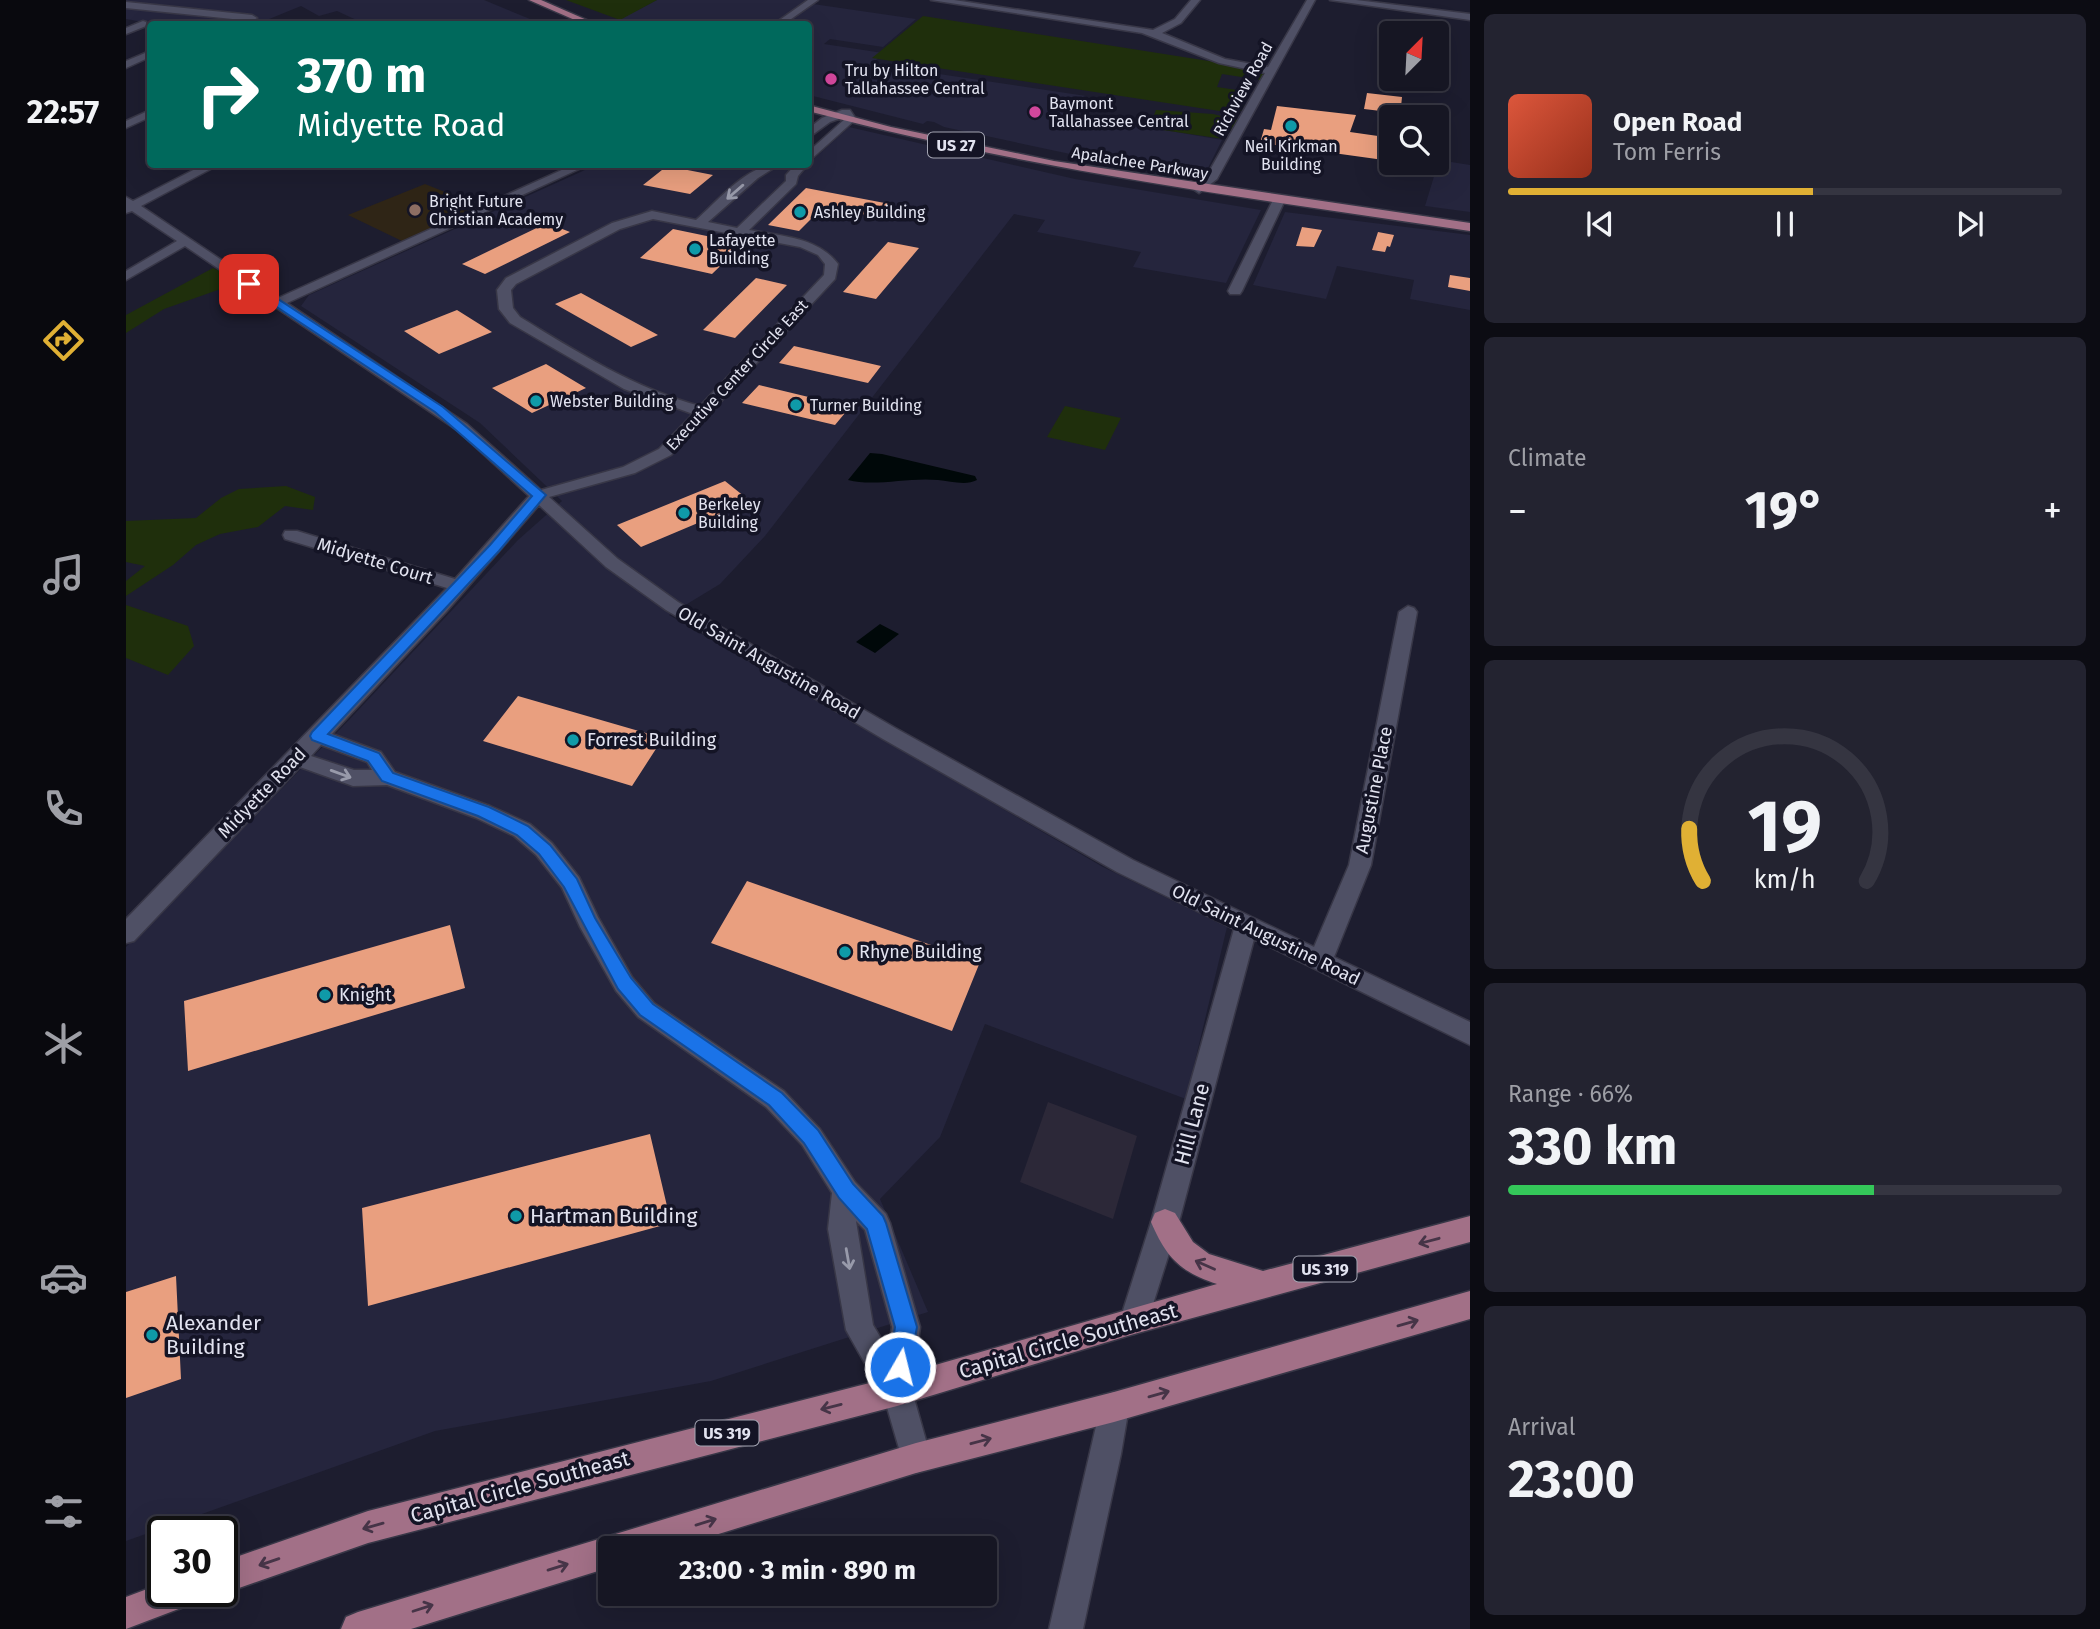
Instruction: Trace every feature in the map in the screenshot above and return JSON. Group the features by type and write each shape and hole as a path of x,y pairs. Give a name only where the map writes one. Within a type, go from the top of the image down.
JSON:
{"main road":[{"path":"517,0 568,21"},
{"path":"533,0 585,21"},
{"name":"Apalachee Parkway","path":"812,103 844,115 993,153 1203,186 1419,212 1470,221"},
{"name":"Apalachee Parkway","path":"812,109 1027,153 1279,200 1470,227"},
{"path":"993,153 1027,153"},
{"path":"1419,212 1439,223 1470,221"},
{"path":"1165,1222 1182,1252 1202,1265 1263,1285"},
{"name":"Capital Circle Southeast","path":"238,1572 368,1527 897,1391 1134,1320 1470,1229"},
{"path":"660,1536 916,1458 1114,1407 1470,1306"},
{"path":"358,1629 598,1555"},
{"path":"126,1613 147,1605"}],"street":[{"path":"782,21 814,0"},
{"path":"935,0 1154,33 1222,61 1271,71"},
{"path":"1154,33 1178,21 1196,0"},
{"name":"Richview Road","path":"1203,186 1311,0"},
{"path":"1334,0 1470,17"},
{"path":"1422,11 1426,0"},
{"path":"126,5 252,18"},
{"path":"209,13 228,5"},
{"path":"126,31 143,24"},
{"path":"126,65 147,55"},
{"path":"126,125 147,114"},
{"path":"812,133 844,115"},
{"path":"812,154 844,115"},
{"path":"128,205 207,168"},
{"path":"276,303 306,292 576,168"},
{"path":"699,223 754,176 768,168"},
{"path":"704,412 657,399 623,385 515,320 503,301 504,290 511,281 629,220 652,215 741,231 792,182 792,174 799,168"},
{"path":"1235,291 1279,200"},
{"name":"Old Saint Augustine Road","path":"128,205 439,410 539,495 612,564 682,612 1125,866 1470,1034"},
{"name":"Executive Center Circle East","path":"539,495 614,475 640,465 672,446 830,276 832,264 822,252 803,244 741,231"},
{"path":"126,276 185,241"},
{"name":"Midyette Road","path":"126,934 318,736 459,586 539,495"},
{"name":"Midyette Court","path":"291,535 459,586"},
{"name":"Augustine Place","path":"1321,962 1331,930 1350,894 1360,865 1408,612"},
{"path":"318,736 374,757 388,777"},
{"path":"296,758 354,778 388,777 483,811 522,830 544,849 571,883 588,921 624,984 646,1010 775,1099 811,1137 846,1191 876,1223 906,1327 897,1391"},
{"name":"Hill Lane","path":"1134,1320 1165,1222 1246,926"},
{"path":"846,1191 842,1229 860,1330 897,1391 916,1458"},
{"path":"1066,1629 1106,1454 1114,1407"}],"shaded area":[{"path":"126,0 484,0 535,21 359,21 337,11 319,16 301,6 264,21 147,23 126,19"},
{"path":"657,0 808,0 776,21 616,21"},
{"path":"813,4 916,19 883,47 830,39 824,44 883,53 872,64 1086,96 1072,114 1222,140 1206,172 1198,176 1089,158 944,127 934,122 927,121 923,124 812,96 812,21 789,21"},
{"path":"849,127 1075,179 1261,210 1226,283 1133,267 1141,252 1037,232 1045,220 1014,214 765,536 720,584 669,615 1103,867 1227,927 1186,1099 985,1024 940,1137 880,1199 928,1312 711,1381 435,1431 196,1516 147,1516 147,1534 126,1541 126,947 348,721 518,540 562,501 480,423 301,306 309,295 589,168 812,168 812,160"},
{"path":"1449,162 1470,165 1470,212 1425,206 1434,175 1449,175"},
{"name":"Bright Future Christian Academy","path":"425,184 480,206 404,242 348,215"},
{"path":"1285,212 1470,235 1470,310 1410,299 1414,280 1337,266 1326,299 1253,285"},
{"path":"870,453 975,476 977,480 963,483 927,479 869,483 848,480"},
{"path":"880,624 899,634 875,653 856,642"},
{"path":"1048,1102 1137,1136 1113,1219 1020,1182"}],"green space":[{"path":"566,0 657,0 620,20"},
{"path":"923,16 1266,70 1261,80 1222,74 1217,87 1250,92 1241,111 1226,112 872,58"},
{"path":"1156,110 1213,114 1238,120 1224,139 1149,128"},
{"path":"213,268 233,277 232,285 164,309 126,333 126,315"},
{"path":"1065,406 1121,418 1105,450 1047,437"},
{"path":"286,486 315,497 313,510 285,506 258,527 220,534 196,545 173,565 126,596 126,581 145,566 126,562 126,521 196,518 221,498 239,489"},
{"path":"126,605 188,626 194,646 168,675 126,658"}],"building":[{"name":"Neil Kirkman Building","path":"1367,93 1402,97 1401,105 1379,105 1379,111 1364,109"},
{"name":"Neil Kirkman Building","path":"1277,106 1356,115 1350,132 1378,136 1379,128 1379,159 1260,143 1264,129 1271,130"},
{"path":"664,168 713,175 690,194 643,185"},
{"name":"Ashley Building","path":"806,188 890,204 878,217 823,207 799,231 768,225"},
{"path":"547,223 570,232 485,274 462,264"},
{"path":"1302,227 1322,230 1314,247 1296,246"},
{"name":"Lafayette Building","path":"673,229 743,244 712,274 640,258"},
{"path":"1378,232 1394,235 1385,252 1372,250"},
{"path":"888,242 919,248 876,299 843,292"},
{"path":"1450,275 1470,278 1470,291 1448,287"},
{"path":"756,278 787,285 735,338 703,330"},
{"path":"581,293 658,335 631,347 555,304"},
{"path":"457,310 492,332 439,354 404,331"},
{"path":"794,346 881,366 868,383 779,363"},
{"name":"Webster Building","path":"546,364 586,388 532,413 492,388"},
{"name":"Turner Building","path":"759,385 850,407 835,425 742,403"},
{"name":"Berkeley Building","path":"725,481 750,501 641,547 617,525"},
{"name":"Forrest Building","path":"518,696 663,738 632,786 483,741"},
{"name":"Rhyne Building","path":"747,881 980,962 952,1031 711,943"},
{"name":"Knight","path":"450,925 465,988 188,1071 184,1001"},
{"name":"Hartman Building","path":"650,1134 671,1223 368,1306 362,1208"},
{"name":"Alexander Building","path":"176,1276 181,1379 126,1398 126,1292"}],"place":[{"name":"Tru by Hilton Tallahassee Central","path":"831,79"},
{"name":"Baymont Tallahassee Central","path":"1035,112"},
{"name":"Neil Kirkman Building","path":"1291,126"},
{"name":"Bright Future Christian Academy","path":"415,210"},
{"name":"Ashley Building","path":"800,212"},
{"name":"Lafayette Building","path":"695,249"},
{"name":"Webster Building","path":"536,401"},
{"name":"Turner Building","path":"796,405"},
{"name":"Berkeley Building","path":"684,513"},
{"name":"Forrest Building","path":"573,740"},
{"name":"Rhyne Building","path":"845,952"},
{"name":"Knight","path":"325,995"},
{"name":"Hartman Building","path":"516,1216"},
{"name":"Alexander Building","path":"152,1335"}],"route":[{"path":"249,284 439,410 499,458 539,495 495,548 318,736 374,757 388,777 483,811 522,830 544,849 571,883 588,921 624,984 646,1010 775,1099 811,1137 846,1191 876,1223 906,1327 900,1367"}]}
